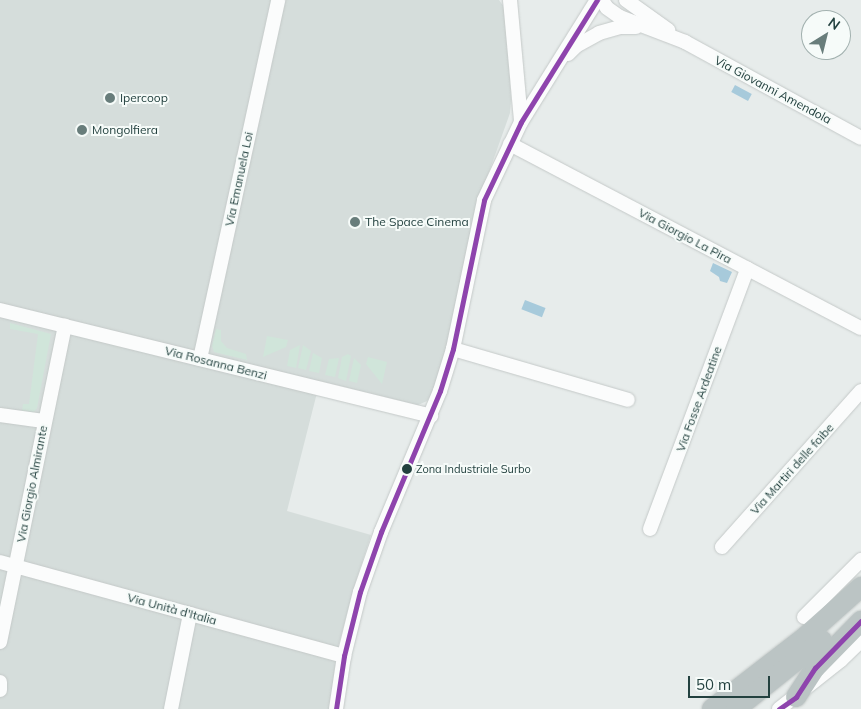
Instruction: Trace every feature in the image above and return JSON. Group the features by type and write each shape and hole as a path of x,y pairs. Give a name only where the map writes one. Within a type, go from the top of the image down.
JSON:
{"highway":[{"path":"712,709 806,636 861,587"},
{"path":"736,709 793,665 861,606"},
{"path":"796,697 815,668 861,621"}],"street":[{"name":"Via Emanuela Loi","path":"200,359 278,0"},
{"path":"510,0 521,122"},
{"path":"336,709 344,656 360,592 381,532 431,416 453,349 484,200 521,122 596,0"},
{"name":"Via Giovanni Amendola","path":"602,0 607,8 620,18 648,22"},
{"name":"Via Giovanni Amendola","path":"626,0 648,22 861,138"},
{"name":"Via Giovanni Amendola","path":"636,0 648,22"},
{"path":"558,63 576,46 599,33 648,22"},
{"name":"Via Giorgio La Pira","path":"510,144 861,328"},
{"name":"Via Fosse Ardeatine","path":"650,529 747,268"},
{"name":"Via Rosanna Benzi","path":"0,310 431,416"},
{"name":"Via Giorgio Almirante","path":"0,642 64,326"},
{"path":"453,349 628,400"},
{"name":"Via Martiri delle foibe","path":"722,547 861,391"},
{"path":"0,415 44,421"},
{"path":"804,617 861,560"},
{"name":"Via Unità d'Italia","path":"0,562 344,656"},
{"path":"171,709 190,614"},
{"path":"779,709 796,697 861,641"},
{"path":"0,682 0,690"}],"shaded area":[{"path":"0,0 499,0 507,11 510,113 484,186 454,322 433,392 427,401 418,405 320,381 287,511 371,535 338,647 329,709 0,709"}],"green space":[{"path":"10,323 51,334 37,408 34,412 22,411 23,404 29,404 38,334 10,329"},
{"path":"216,329 221,330 221,341 227,348 246,354 247,360 214,352 212,346"},
{"path":"267,336 288,340 286,347 263,357"},
{"path":"300,345 296,368 287,366 290,350"},
{"path":"303,345 311,351 306,370 298,368"},
{"path":"313,353 322,358 319,373 309,371"},
{"path":"348,354 351,356 346,381 338,378 342,357"},
{"path":"368,357 387,362 382,384 366,364"},
{"path":"339,358 335,377 325,375 329,359"},
{"path":"354,358 361,365 357,383 349,381"}],"water":[{"path":"735,85 752,94 748,101 731,92"},
{"path":"713,263 732,272 727,283 720,281 719,277 710,271"},
{"path":"525,300 546,308 542,317 521,309"}],"transit line":[{"path":"336,709 344,656 360,592 381,532 440,391 453,349 484,200 521,122 597,0"},
{"path":"779,709 796,697 815,668 861,621"}],"place":[{"name":"Ipercoop","path":"110,98"},
{"name":"Mongolfiera","path":"82,130"},
{"name":"The Space Cinema","path":"355,222"},
{"name":"Zona Industriale Surbo","path":"407,469"}]}
